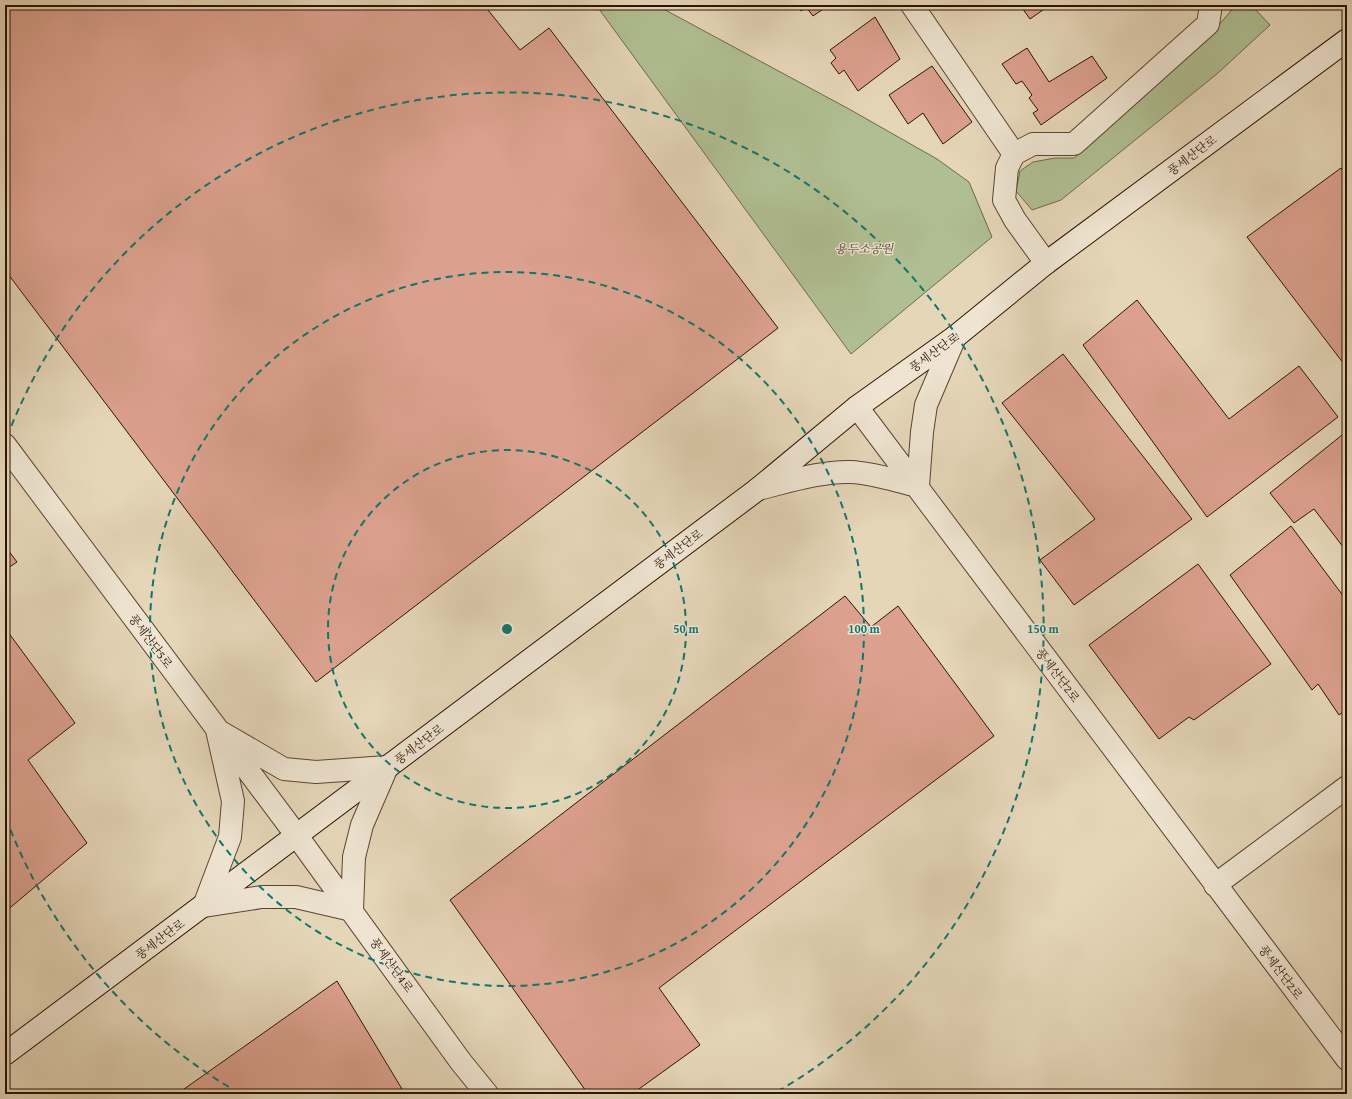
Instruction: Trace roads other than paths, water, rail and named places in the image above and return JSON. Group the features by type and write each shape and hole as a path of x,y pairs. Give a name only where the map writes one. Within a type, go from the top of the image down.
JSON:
{"street":[{"path":"912,5 1014,154"},
{"path":"1046,263 1015,220 1004,200 1007,168 1014,154 1033,144 1074,144 1208,24 1211,5"},
{"name":"풍세산단로","path":"5,1054 758,489 857,407 955,337 1046,263 1347,40"},
{"path":"758,489 818,475 851,472 918,486 922,432 926,406 955,337"},
{"name":"풍세산단2로","path":"857,407 918,486 1215,885 1347,1059"},
{"name":"풍세산단5로","path":"5,445 297,836"},
{"path":"217,730 284,769 316,772 387,767 362,825 354,857 352,910 296,897 262,897 204,906 230,837 233,801 217,730"},
{"path":"1215,885 1347,787"},
{"name":"풍세산단4로","path":"297,836 487,1094"}],"park label":[{"name":"용두소공원","path":"864,248"}]}
